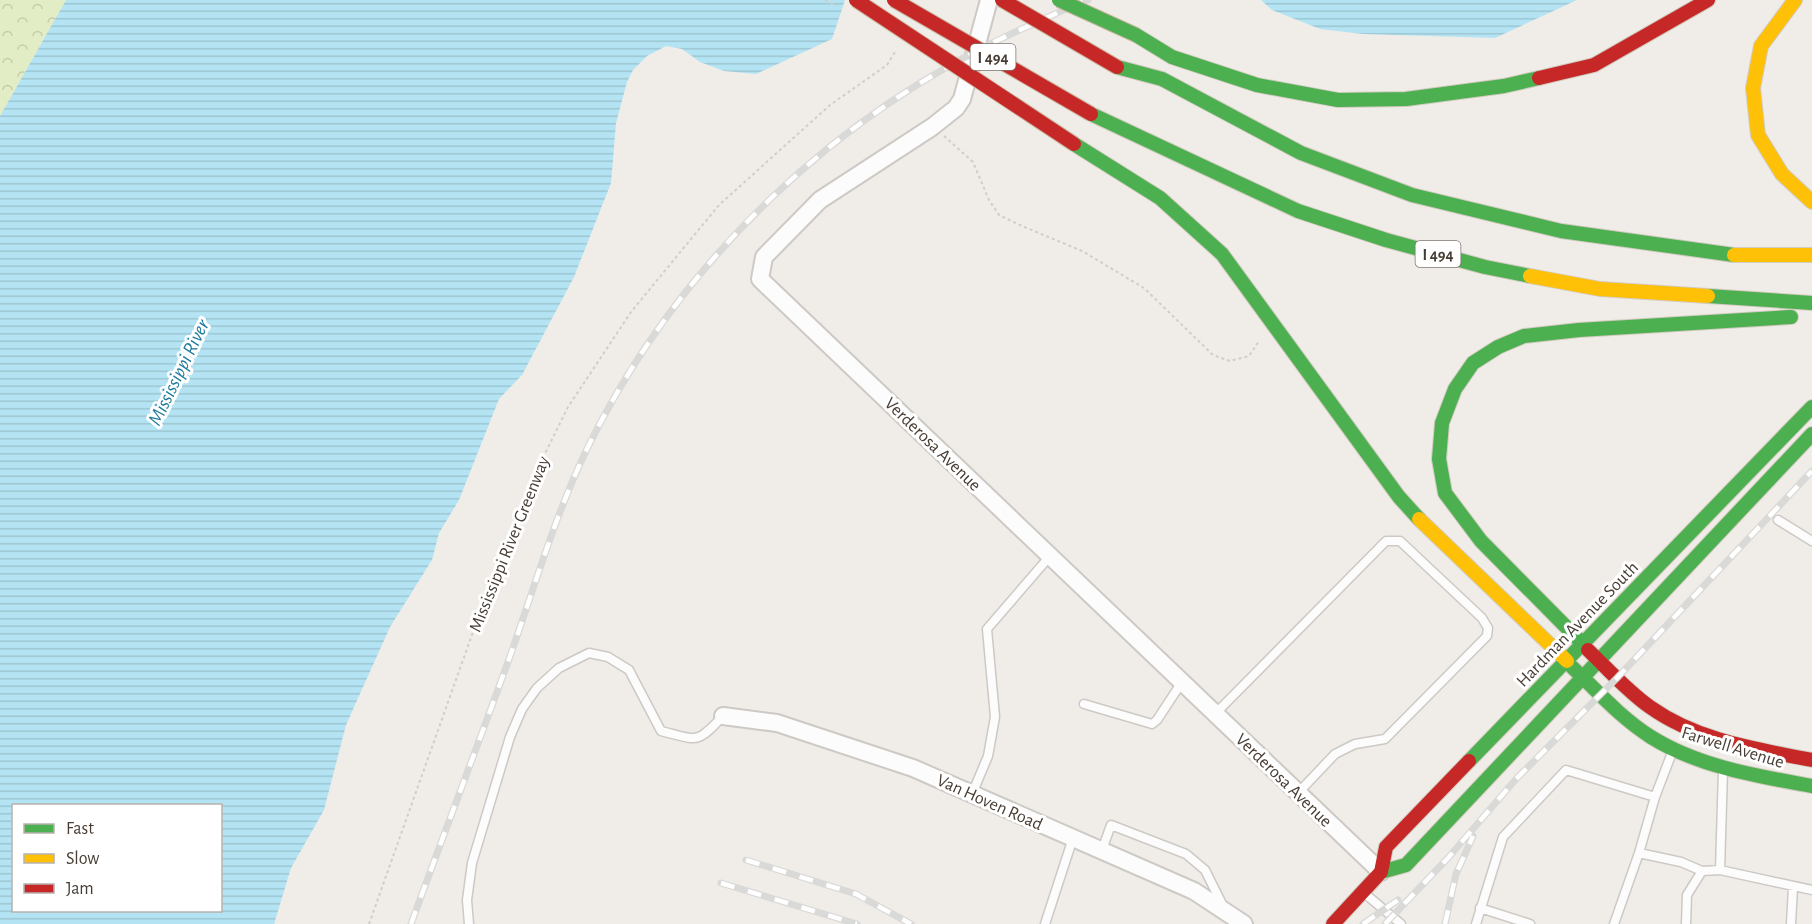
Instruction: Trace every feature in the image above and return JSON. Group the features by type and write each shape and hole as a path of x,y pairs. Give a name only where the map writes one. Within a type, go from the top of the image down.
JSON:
{"main road":[{"name":"Farwell Avenue","path":"856,0 1160,198 1222,254 1399,497 1423,523 1631,722 1674,749 1723,766 1812,786"},
{"name":"I 494","path":"894,0 1091,114 1298,211 1386,240 1485,267 1600,289 1811,309"},
{"path":"1002,0 1117,67 1162,78 1301,153 1412,195 1561,231 1737,255 1812,255"},
{"path":"1059,0 1136,35 1172,57 1257,85 1338,100 1406,99 1504,86 1594,65 1708,0"},
{"path":"1795,0 1761,46 1753,88 1758,135 1782,174 1812,202"},
{"name":"Farwell Avenue","path":"1811,309 1524,336 1498,347 1473,363 1455,389 1442,423 1439,459 1445,493 1482,541 1599,660 1647,705 1680,726 1718,740 1812,760"},
{"name":"Hardman Avenue South","path":"1381,872 1386,847 1812,407"},
{"name":"Hardman Avenue South","path":"1333,924 1381,872 1406,865 1812,434"}],"street":[{"name":"Verderosa Avenue","path":"989,0 962,99 956,108 932,127 820,200 764,257 760,279 1381,872"},
{"name":"Van Hoven Road","path":"723,716 777,723 913,768 1194,891 1244,924"}],"lane":[{"path":"1778,520 1812,541"},
{"path":"1215,714 1386,542 1400,541 1482,618 1488,628 1487,636 1385,739 1354,744 1335,754 1298,793"},
{"path":"972,794 988,756 995,717 987,629 1050,556"},
{"path":"469,924 467,900 472,863 510,737 522,709 532,695 559,668 589,653 608,657 629,670 661,731 696,739 706,734 723,716"},
{"path":"1084,704 1152,724 1182,682"},
{"path":"1614,924 1639,853 1654,798 1674,749"},
{"path":"1720,870 1723,766"},
{"path":"1476,924 1503,837 1566,770 1654,798"},
{"path":"1102,850 1111,825 1186,854 1205,870 1227,913"},
{"path":"1045,924 1073,838"},
{"path":"1639,853 1681,862 1702,871 1720,870 1812,890"},
{"path":"1686,924 1687,895 1702,871"},
{"path":"1791,924 1793,887"},
{"path":"1362,892 1401,924"},
{"path":"1480,908 1530,924"}],"path":[{"name":"Mississippi River Greenway","path":"369,924 480,612 524,496 568,407 632,312 719,205 830,105 887,65 898,46"},
{"path":"932,127 973,162 989,200 999,214 1082,251 1144,288 1213,355 1230,361 1249,356 1259,343 1259,334"}],"green space":[{"path":"0,0 66,0 0,116"}],"water":[{"name":"Mississippi River","path":"66,0 845,0 832,39 756,74 724,71 700,62 682,49 666,46 647,56 633,70 627,82 616,123 611,183 574,277 522,375 499,399 459,500 439,533 432,560 390,627 346,725 324,810 291,868 274,924 0,924 0,116"},
{"path":"1261,0 1577,0 1495,38 1363,34 1320,29 1272,10"}],"railway":[{"path":"411,924 509,659 554,528 575,476 586,451 624,382 668,316 717,255 772,198 831,146 895,99 962,59 1088,0"},
{"path":"1385,924 1448,858 1516,779 1617,678 1812,471"},
{"path":"1445,924 1456,874 1473,836"},
{"path":"746,860 856,894 911,924"},
{"path":"721,883 857,924"},
{"path":"1363,924 1398,900"}],"traffic: fast":[{"path":"1059,0 1136,35"},
{"path":"1136,35 1172,57 1257,85 1338,100 1406,99 1504,86 1539,78"},
{"path":"1117,67 1162,79 1301,153 1412,195 1561,231 1734,255"},
{"path":"1091,114 1298,211 1386,240 1485,267 1530,276"},
{"path":"1074,144 1160,198 1222,254 1399,497 1419,519"},
{"path":"1708,296 1812,303"},
{"path":"1583,644 1481,541 1445,493 1439,459 1442,423 1455,389 1473,363 1498,347 1524,336 1579,330 1791,317"},
{"path":"1469,761 1812,407"},
{"path":"1381,872 1406,865 1812,434"},
{"path":"1572,667 1630,721 1669,747 1729,769 1812,786"}],"traffic: slow":[{"path":"1795,0 1761,46 1753,88 1758,135 1782,174 1812,202"},
{"path":"1734,255 1812,255"},
{"path":"1530,276 1600,289 1708,296"},
{"path":"1419,519 1567,661"}],"traffic: jam":[{"path":"856,0 1074,144"},
{"path":"894,0 1091,114"},
{"path":"1002,0 1117,67"},
{"path":"1539,78 1594,65 1708,0"},
{"path":"1588,650 1642,701 1668,719 1728,742 1812,760"},
{"path":"1333,924 1381,872 1386,847 1469,761"}]}
